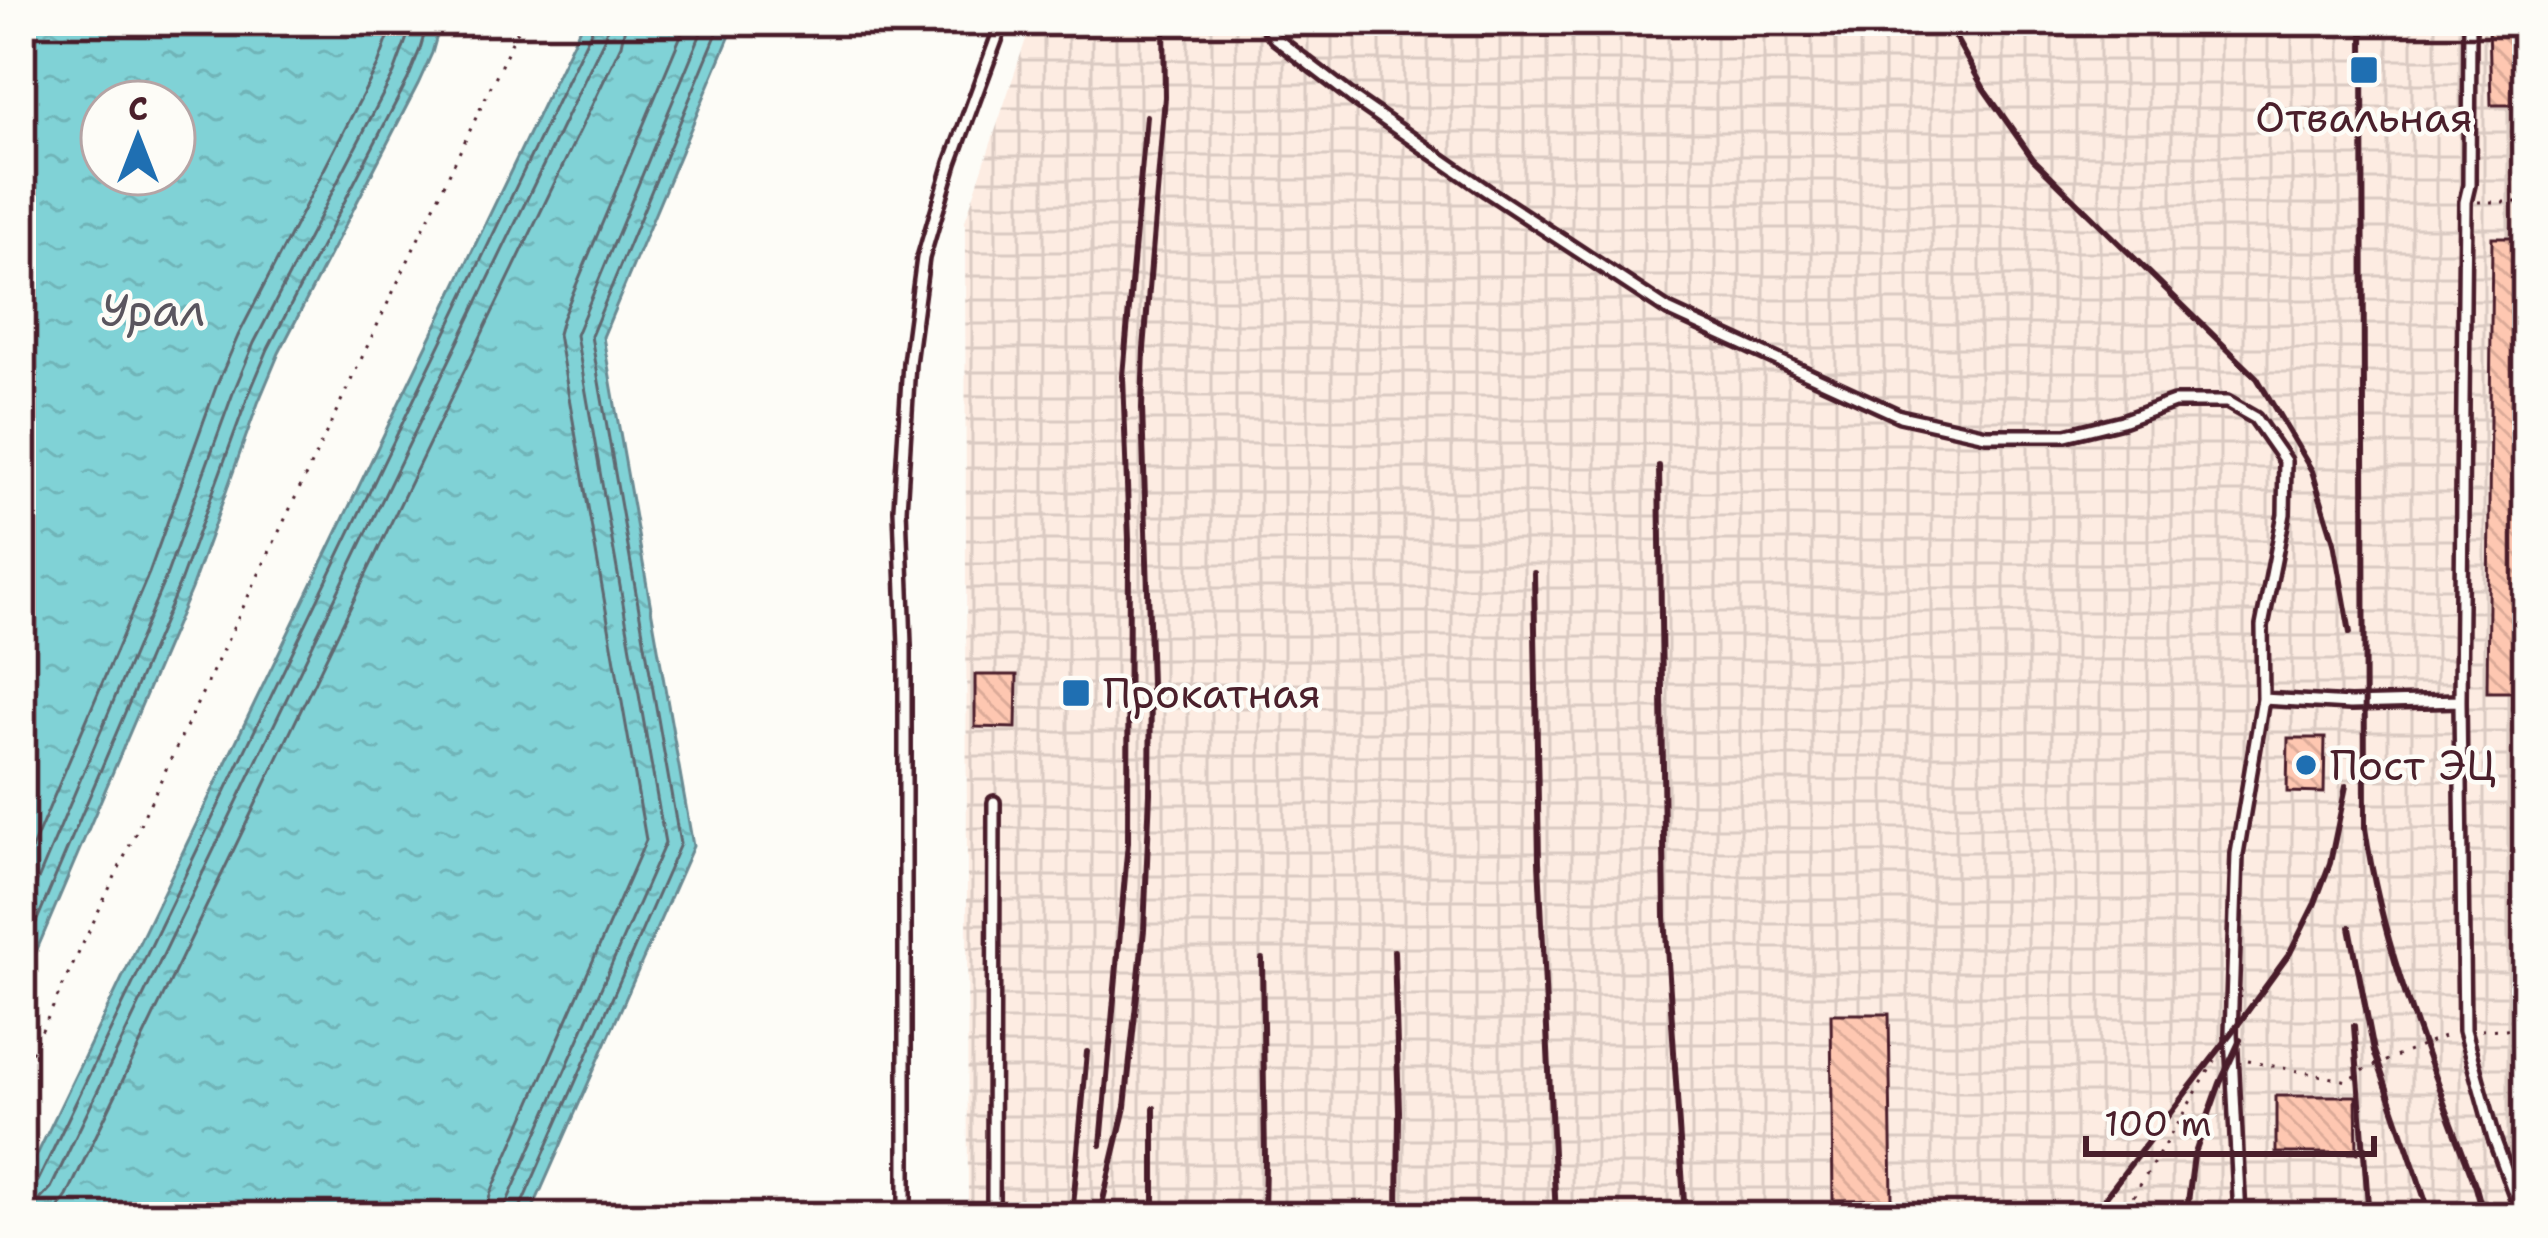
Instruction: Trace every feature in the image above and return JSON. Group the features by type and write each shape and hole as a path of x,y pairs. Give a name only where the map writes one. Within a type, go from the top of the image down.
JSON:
{"lane":[{"path":"905,1217 905,646 900,509 909,363 923,258 951,163 1003,21"},
{"path":"1263,21 1275,38 1356,100 1669,310 1900,416 1986,435 2066,435 2174,402 2227,402 2255,418 2284,460 2284,514 2262,626 2263,699 2237,854 2231,1034 2240,1217"},
{"path":"2470,21 2460,701 2464,1031 2494,1138 2523,1217"},
{"path":"2263,699 2350,704 2460,701"},
{"path":"993,1217 994,802"}],"path":[{"path":"21,1074 522,21"},
{"path":"2464,202 2527,202"},
{"path":"2240,1060 2348,1081 2364,1070 2464,1031 2527,1028"},
{"path":"2121,1217 2231,1034"}],"shaded area":[{"path":"1032,21 2527,21 2527,1217 968,1217 965,221"}],"water":[{"name":"Урал","path":"21,21 441,21 418,84 279,353 191,589 21,987"},
{"path":"583,21 736,21 603,337 693,846 529,1217 21,1217 21,1188"}],"building":[{"path":"2489,21 2527,21 2527,105 2491,105"},
{"path":"2492,237 2527,237 2527,711 2512,711 2512,692 2487,692"},
{"path":"975,675 1017,675 1016,728 975,727"},
{"name":"Пост ЭЦ","path":"2288,738 2325,738 2324,793 2287,792"},
{"path":"1831,1014 1889,1014 1892,1199 1833,1200"},
{"path":"2276,1096 2356,1096 2357,1153 2276,1153"}],"railway":[{"path":"1099,1217 1125,1107 1144,930 1151,683 1142,408 1165,97 1164,21"},
{"path":"1946,21 1984,89 2033,159 2257,378 2312,471 2334,542 2350,633"},
{"path":"2363,21 2365,828 2396,966 2484,1217"},
{"path":"1101,1145 1128,842 1129,539 1123,376 1146,116"},
{"path":"1659,466 1665,917 1685,1217"},
{"path":"1534,573 1539,861 1556,1217"},
{"path":"2090,1217 2290,953 2330,863 2346,786"},
{"path":"2350,927 2374,1051 2431,1217"},
{"path":"1394,951 1398,1217"},
{"path":"1262,959 1264,1217"},
{"path":"2354,1026 2369,1217"},
{"path":"2186,1217 2194,1156 2240,1040"},
{"path":"1072,1217 1087,1052"},
{"path":"1154,1108 1154,1217"}],"place":[{"name":"Отвальная","path":"2364,70"},
{"name":"Прокатная","path":"1076,693"},
{"name":"Пост ЭЦ","path":"2306,765"}]}
